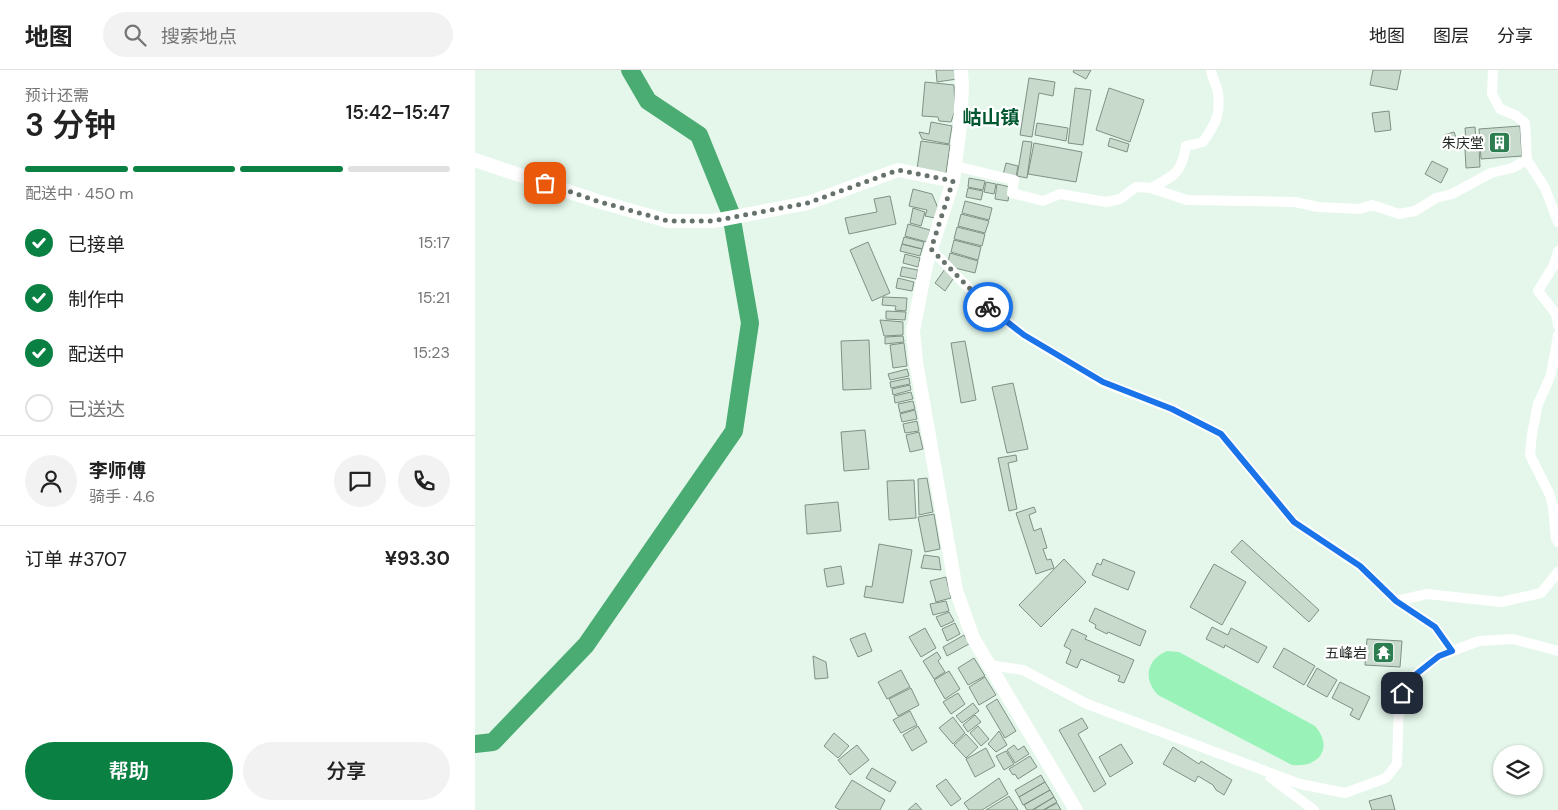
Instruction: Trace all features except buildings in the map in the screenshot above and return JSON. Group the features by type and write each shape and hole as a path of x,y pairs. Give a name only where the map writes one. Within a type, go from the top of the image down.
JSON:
{"street":[{"path":"961,70 962,97 953,181 926,265 913,332 916,362 956,590 973,638 1076,810"},
{"path":"1151,188 1171,177 1183,164 1186,146 1203,142 1218,119 1218,92 1211,70"},
{"path":"1493,70 1493,94 1500,108 1515,115 1525,123 1527,160 1545,188 1558,222"},
{"path":"475,160 597,201 668,221 713,221 808,203 898,170 953,181"},
{"path":"955,166 1014,180 1012,193 1043,201 1060,194 1107,202 1120,199 1136,187 1151,188 1187,200 1295,202 1318,207 1360,209 1372,205 1399,214 1415,211 1436,198 1452,194 1491,173 1512,168 1527,160"},
{"path":"931,249 983,302 1024,335 1103,382 1172,409 1221,434 1294,522 1360,566 1396,601 1435,627 1452,651"},
{"path":"1558,251 1555,264 1538,291 1556,314 1558,326"},
{"path":"1558,335 1551,375 1538,404 1530,455 1550,495 1558,542"},
{"path":"1396,601 1427,594 1501,602 1541,593 1558,572"},
{"path":"989,665 1023,670 1087,704 1300,784 1345,793 1385,778 1397,764 1399,703 1405,683 1439,656 1479,641 1513,639 1558,651"},
{"path":"1257,768 1303,800 1314,810"}],"green space":[{"path":"1167,651 1179,652 1315,726 1321,734 1323,742 1321,755 1310,763 1292,765 1158,695 1150,683 1149,670 1155,659"}],"waterway":[{"path":"475,744 493,742 586,645 734,431 750,323 731,214 699,135 648,101 630,70"}],"way so far":[{"path":"545,183 597,201 668,221 713,221 808,203 898,170 953,181 931,249 988,307"}],"place":[{"name":"朱庆堂","path":"1500,143"},
{"name":"五峰岩","path":"1383,653"}],"district":[{"name":"岵山镇","path":"991,117"}],"route":[{"path":"988,307 1024,335 1103,382 1172,409 1221,434 1294,522 1360,566 1396,601 1435,627 1452,651 1439,656 1405,683 1402,693"}]}
